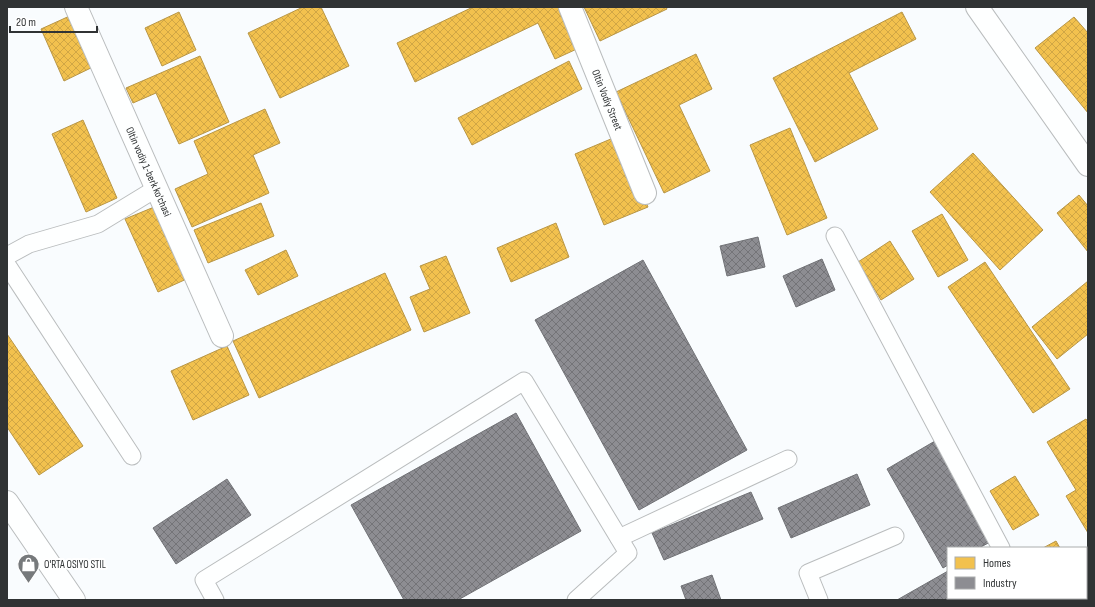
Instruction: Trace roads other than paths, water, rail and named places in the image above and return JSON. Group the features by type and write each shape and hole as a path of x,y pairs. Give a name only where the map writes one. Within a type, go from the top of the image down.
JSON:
{"street":[{"name":"Oltin vodiy 1-berk ko'chasi","path":"76,7 222,336"},
{"name":"Oltin Vodiy Street","path":"570,7 645,193"},
{"path":"977,7 1088,165"},
{"path":"7,502 74,600"}],"lane":[{"path":"7,256 29,244 98,224 157,188"},
{"path":"835,236 1000,547"},
{"path":"7,265 132,456"},
{"path":"215,600 204,580 524,381 628,553 576,600"},
{"path":"619,538 788,459"},
{"path":"819,600 808,573 895,536"}],"place":[{"name":"O'RTA OSIYO STIL","path":"28,584"}]}
